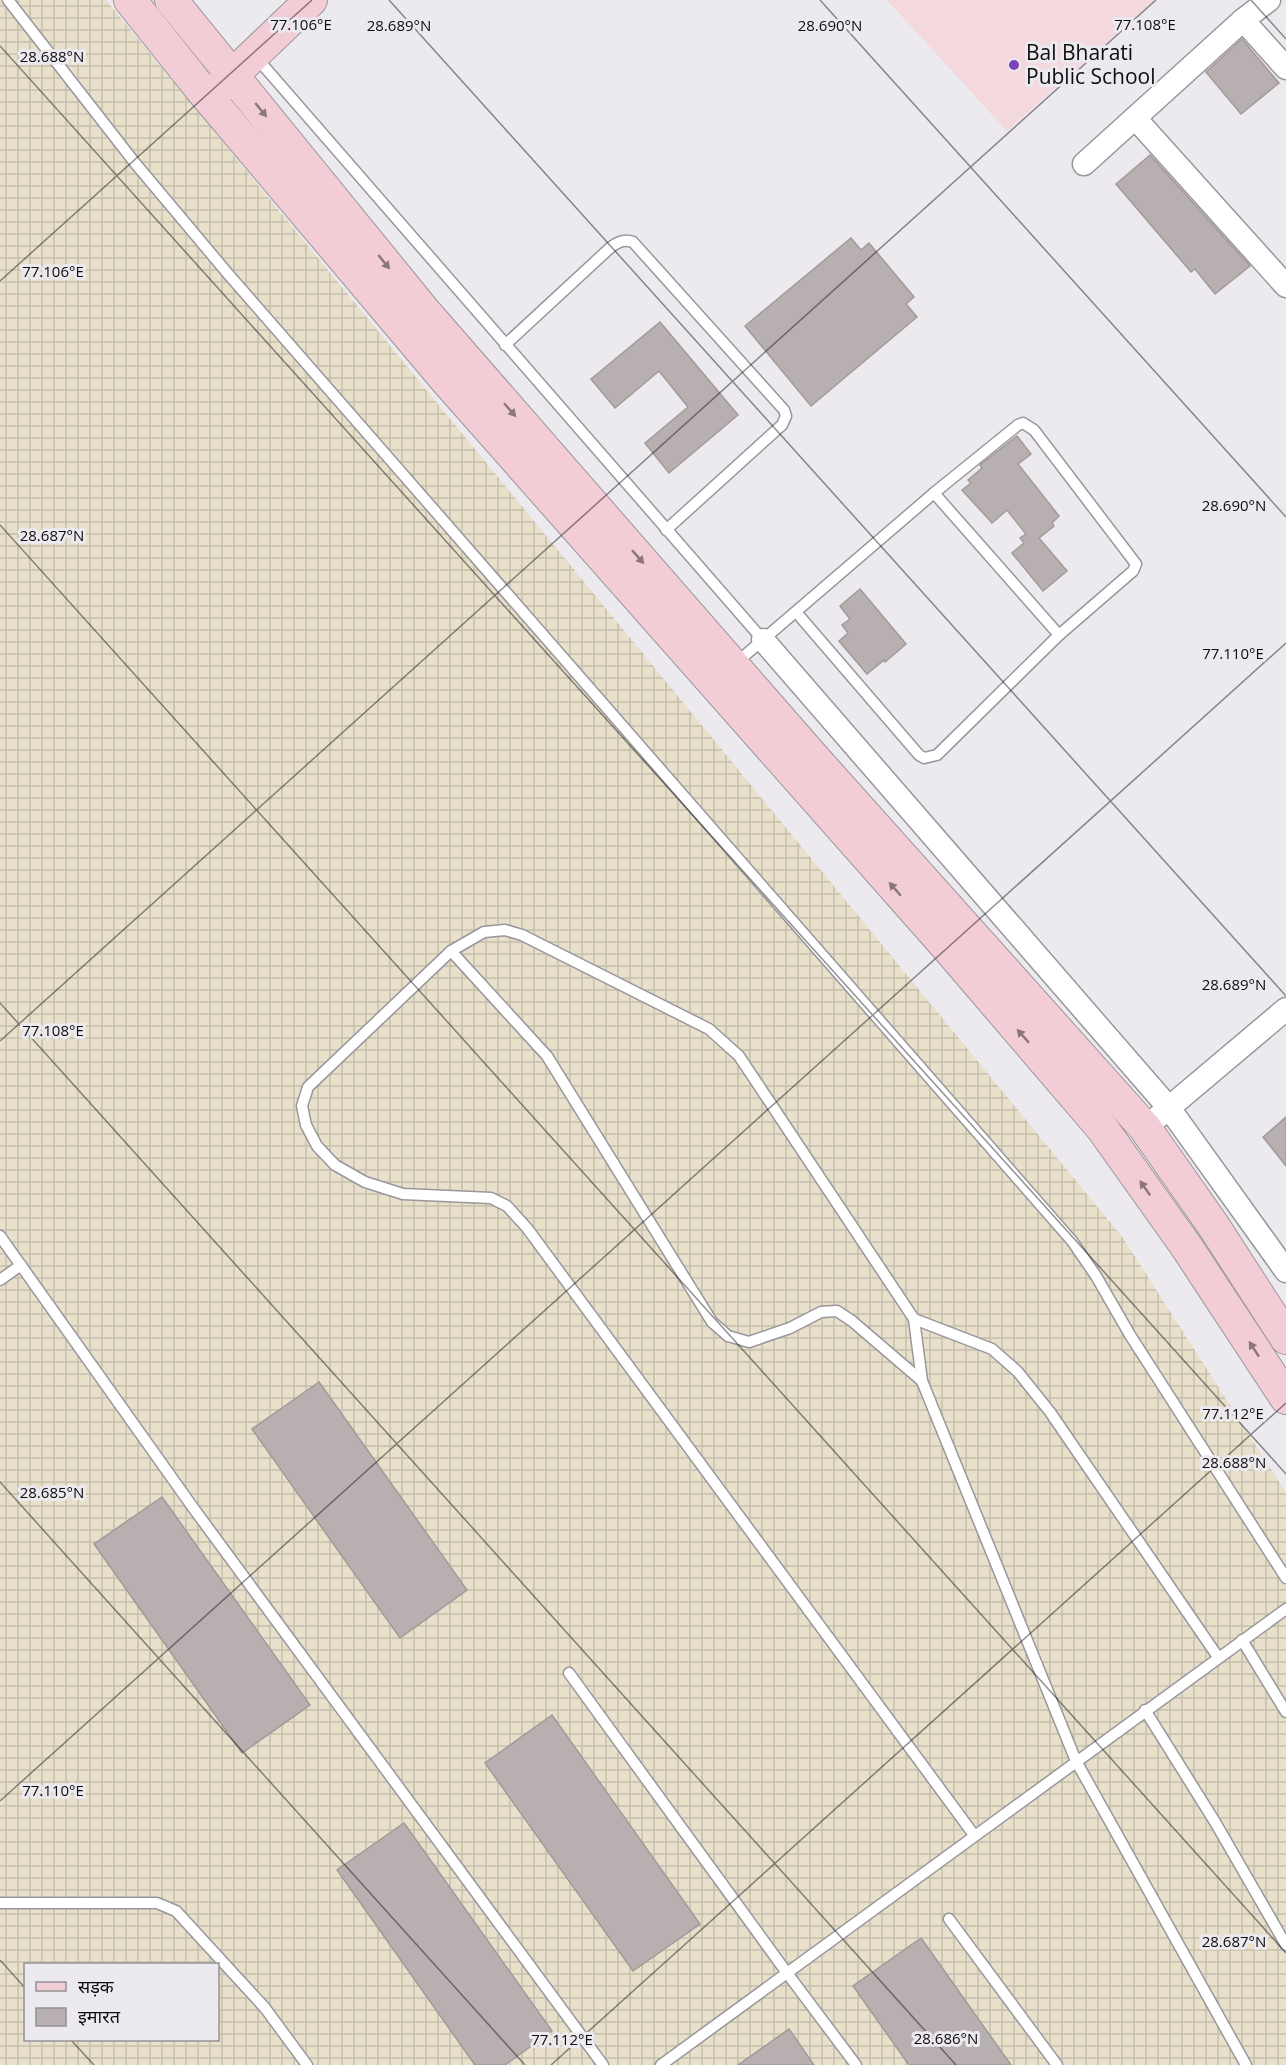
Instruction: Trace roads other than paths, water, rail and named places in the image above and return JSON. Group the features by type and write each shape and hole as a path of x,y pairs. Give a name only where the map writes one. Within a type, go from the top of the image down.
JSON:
{"main road":[{"path":"130,0 446,380 947,947 1102,1128 1186,1246 1286,1398"},
{"path":"171,0 239,60 425,312 734,666 1157,1118 1212,1225 1286,1338"},
{"path":"239,60 290,0"},
{"path":"205,93 239,60 311,0"}],"street":[{"path":"1084,164 1243,20 1269,0"},
{"path":"1243,20 1286,68"},
{"path":"1135,118 1281,271"},
{"path":"763,640 1286,1271"},
{"path":"1157,1118 1286,1009"}],"lane":[{"path":"8,0 135,163 229,275 1072,1241 1286,1578"},
{"path":"239,60 505,345 763,640"},
{"path":"505,345 611,247 620,241 627,240 633,242 784,410 786,416 782,424 666,530"},
{"path":"734,666 763,640 934,493 1023,423 1034,430 1136,564 1133,571 1059,635 937,755 924,758 796,612"},
{"path":"934,493 1059,635"},
{"path":"974,1835 527,1228 507,1206 491,1198 403,1194 365,1182 335,1165 317,1146 306,1125 302,1106 308,1087 452,951 484,932 506,930 522,935 709,1029 739,1056 914,1320 922,1381 1076,1761 1246,2065"},
{"path":"452,951 546,1056 712,1322 728,1336 749,1342 790,1328 821,1312 837,1311 852,1321 922,1381"},
{"path":"0,1236 201,1518 603,2065"},
{"path":"0,1280 21,1265"},
{"path":"914,1320 992,1349 1018,1372 1050,1412 1218,1657"},
{"path":"661,2065 1286,1608"},
{"path":"1242,1640 1286,1712"},
{"path":"569,1672 856,2065"},
{"path":"1145,1710 1215,1822 1286,1945"},
{"path":"0,1903 157,1903 176,1911 265,2008 307,2065"},
{"path":"949,1919 1057,2065"}],"place":[{"name":"Bal Bharati Public School","path":"1014,65"}]}
